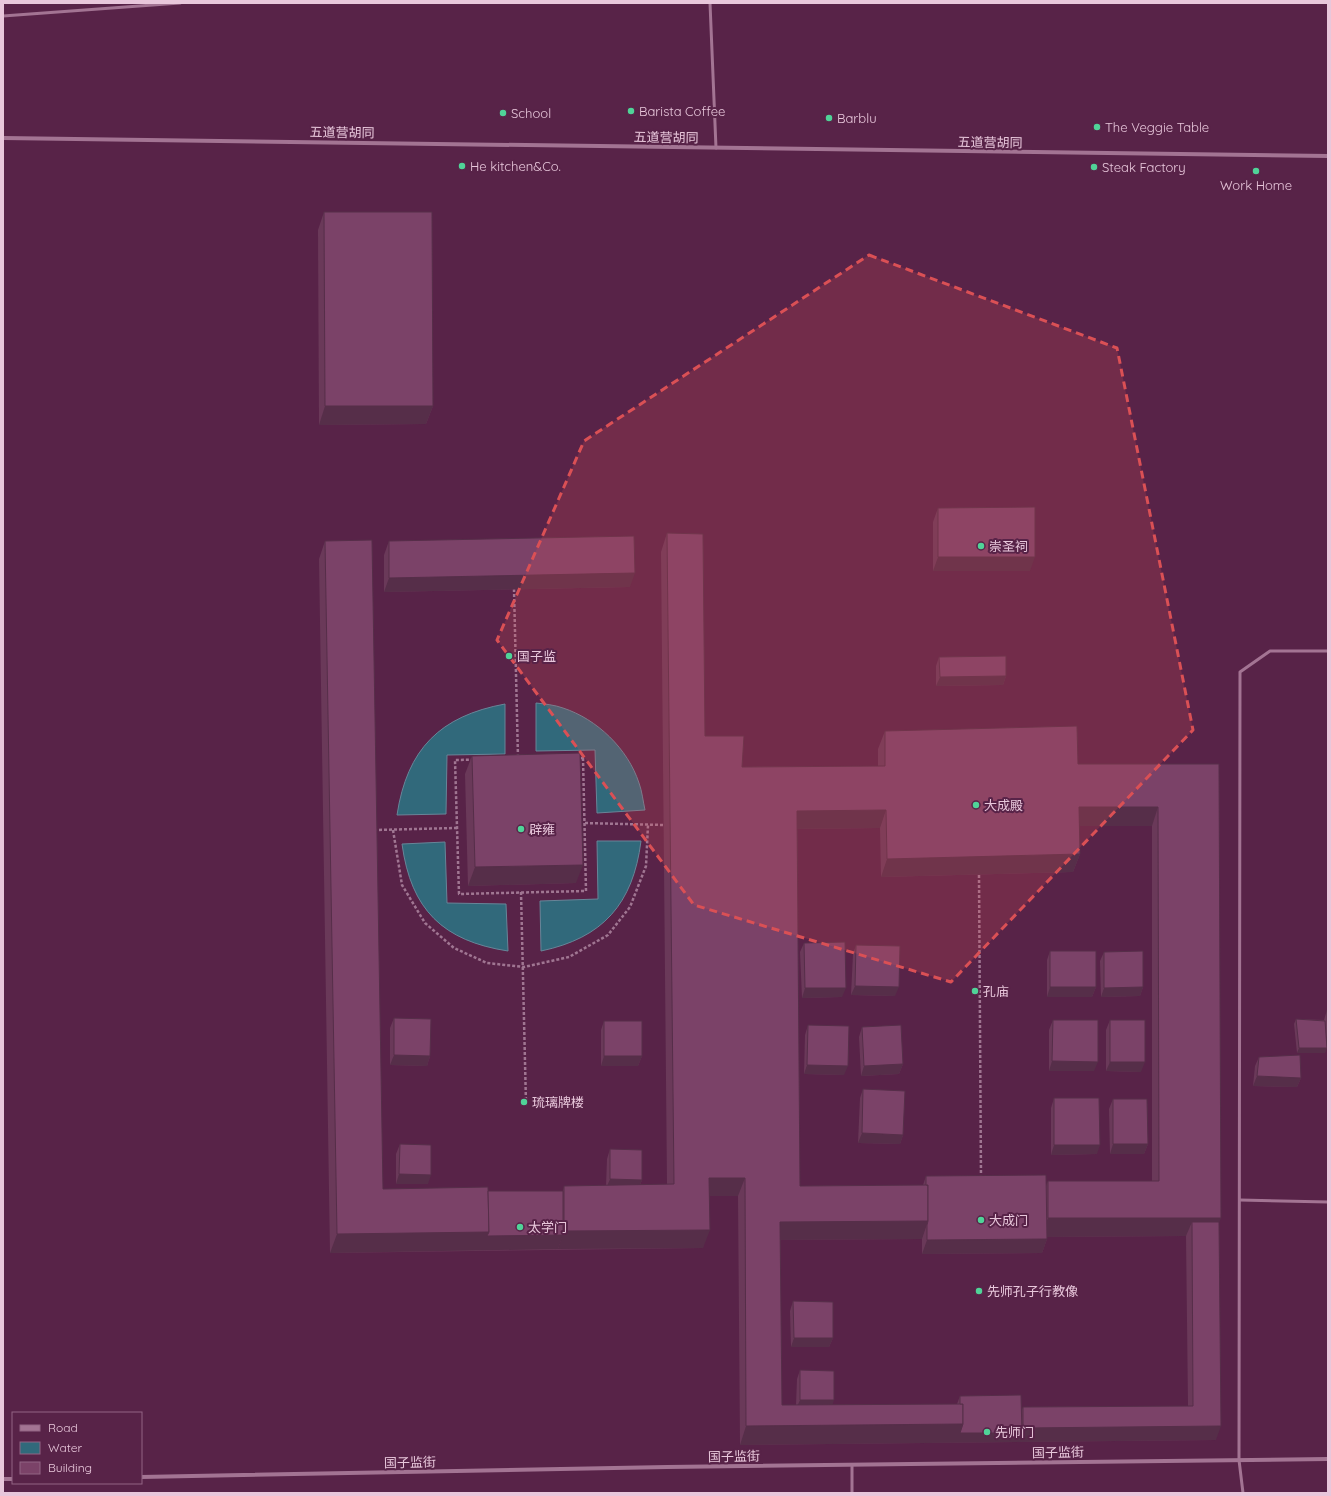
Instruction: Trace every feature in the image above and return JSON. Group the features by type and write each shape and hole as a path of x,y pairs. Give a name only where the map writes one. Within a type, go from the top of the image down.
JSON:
{"street":[{"name":"五道营胡同","path":"3,138 1328,156"},
{"name":"国子监街","path":"142,1477 852,1464 1328,1459"}],"lane":[{"path":"3,16 180,3"},
{"path":"710,3 716,148"},
{"path":"1243,1493 1240,1460 1240,672 1270,651 1328,651"},
{"path":"1240,1200 1328,1202"},
{"path":"852,1464 852,1493"}],"path":[{"path":"514,589 518,759"},
{"path":"583,758 585,823 586,891 459,894 455,760 583,758"},
{"path":"585,823 664,825"},
{"path":"393,830 402,885 425,923 454,948 487,963 524,967 569,957 608,935 630,907 646,866 648,825"},
{"path":"370,830 457,828"},
{"path":"979,875 981,1182"},
{"path":"521,892 524,967 526,1104"}],"highlighted area":[{"path":"869,255 1117,348 1193,730 951,982 694,905 497,640 584,441"}],"water":[{"path":"536,703 557,706 576,713 588,720 610,737 627,758 634,770 640,786 645,810 597,813 595,750 536,751"},
{"path":"505,704 505,754 447,755 446,814 397,815 402,792 409,772 418,754 430,739 445,727 462,717"},
{"path":"597,841 641,841 637,863 631,883 622,900 611,915 598,927 582,937 563,945 541,951 540,901 598,899"},
{"path":"445,842 447,903 506,904 508,951 485,946 465,939 448,930 434,918 422,904 413,887 406,867 402,844"}],"building":[{"path":"324,212 432,212 433,406 325,406"},
{"name":"崇圣祠","path":"1035,507 1035,557 938,557 938,508"},
{"path":"667,533 703,534 705,736 744,736 742,767 885,766 885,731 1077,726 1078,764 1219,764 1221,1218 1048,1218 1048,1181 1159,1181 1158,807 1079,807 1080,854 887,859 886,810 797,811 800,1186 928,1185 928,1221 780,1222 782,1405 963,1404 963,1424 746,1426 745,1178 709,1178 710,1230 564,1231 564,1186 674,1184"},
{"path":"634,536 635,573 389,578 389,541"},
{"path":"372,540 383,1189 488,1187 489,1232 337,1234 325,541"},
{"path":"1006,656 1006,676 940,677 939,657"},
{"name":"辟雍","path":"580,753 583,865 475,867 472,756"},
{"path":"845,942 846,988 805,988 804,943"},
{"path":"856,945 900,946 899,987 855,986"},
{"path":"1050,951 1096,951 1096,987 1050,987"},
{"path":"1143,951 1143,987 1104,988 1104,952"},
{"path":"1327,1010 1328,1010 1328,1033"},
{"path":"394,1018 431,1019 430,1056 394,1055"},
{"path":"1296,1019 1325,1021 1327,1048 1299,1048"},
{"path":"1053,1020 1098,1020 1098,1062 1052,1061"},
{"path":"1110,1020 1145,1020 1145,1062 1110,1062"},
{"path":"604,1021 642,1021 642,1056 604,1056"},
{"path":"808,1025 849,1026 848,1066 807,1065"},
{"path":"901,1025 903,1064 864,1066 862,1027"},
{"path":"1300,1055 1301,1078 1257,1076 1259,1057"},
{"path":"863,1089 905,1091 903,1135 862,1133"},
{"path":"1054,1098 1099,1098 1100,1145 1054,1145"},
{"path":"1113,1099 1147,1099 1148,1144 1113,1144"},
{"path":"400,1144 431,1145 431,1175 399,1174"},
{"path":"610,1149 642,1150 642,1180 610,1179"},
{"name":"大成门","path":"1046,1175 1047,1239 927,1240 928,1185 926,1185 926,1176"},
{"name":"太学门","path":"488,1191 563,1191 563,1235 487,1236 489,1232"},
{"path":"1192,1222 1219,1222 1221,1426 1023,1428 1023,1407 1193,1406"},
{"path":"793,1301 833,1302 833,1338 794,1338"},
{"path":"800,1370 834,1371 834,1400 800,1400"},
{"name":"先师门","path":"1021,1395 1022,1433 960,1433 963,1424 963,1404 960,1404 960,1396"}],"place":[{"name":"Barista Coffee","path":"631,111"},
{"name":"School","path":"503,113"},
{"name":"Barblu","path":"829,118"},
{"name":"The Veggie Table","path":"1097,127"},
{"name":"He kitchen&Co.","path":"462,166"},
{"name":"Steak Factory","path":"1094,167"},
{"name":"Work Home","path":"1256,171"},
{"name":"崇圣祠","path":"981,546"},
{"name":"国子监","path":"509,656"},
{"name":"大成殿","path":"976,805"},
{"name":"辟雍","path":"521,829"},
{"name":"孔庙","path":"975,991"},
{"name":"琉璃牌楼","path":"524,1102"},
{"name":"大成门","path":"981,1220"},
{"name":"太学门","path":"520,1227"},
{"name":"先师孔子行教像","path":"979,1291"},
{"name":"先师门","path":"987,1432"}]}
